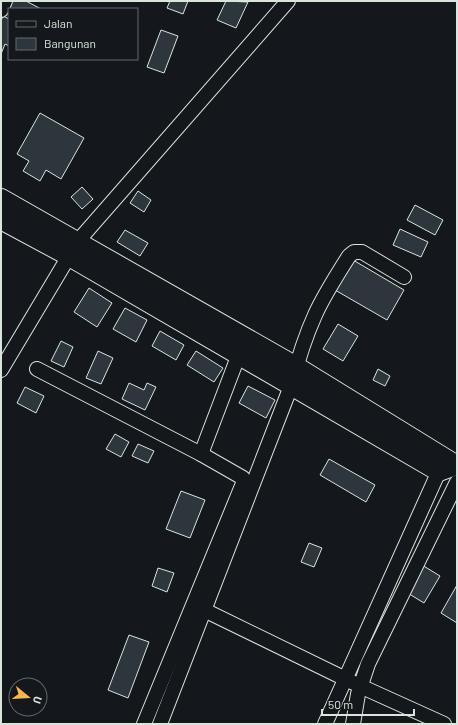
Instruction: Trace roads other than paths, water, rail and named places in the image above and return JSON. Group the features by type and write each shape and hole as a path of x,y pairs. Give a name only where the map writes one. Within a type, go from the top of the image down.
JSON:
{"highway":[{"path":"1,199 73,248 166,302 296,367 452,472"},
{"path":"1,219 73,248"},
{"path":"166,302 239,354 291,386 452,472"}],"street":[{"path":"1,10 5,1"},
{"path":"1,370 73,248 288,1"},
{"path":"144,724 200,608 291,386 314,316 349,256 354,252 362,252 404,277"},
{"path":"201,454 239,354"},
{"path":"37,369 201,454 243,478 244,481 160,724"},
{"path":"325,724 345,679 452,472"},
{"path":"352,724 360,686 368,664 452,472"},
{"path":"200,608 345,679 444,724"}]}
